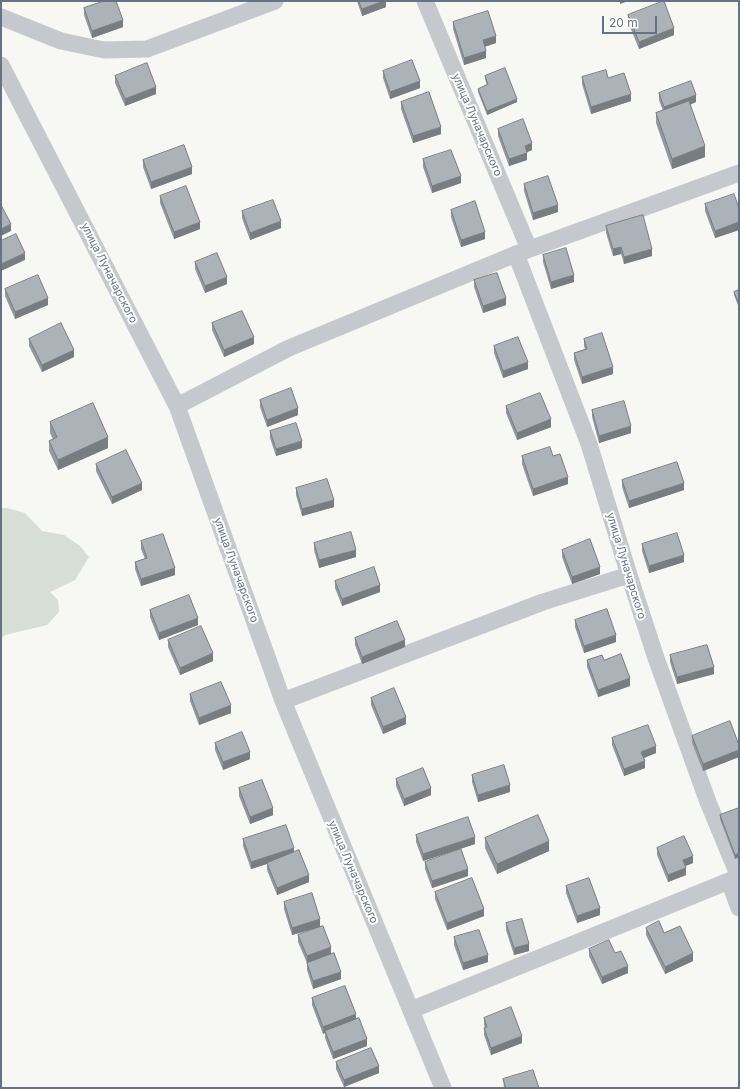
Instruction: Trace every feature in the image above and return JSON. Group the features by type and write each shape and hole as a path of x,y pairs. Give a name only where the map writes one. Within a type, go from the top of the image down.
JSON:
{"street":[{"path":"1,17 68,42 104,50 147,49 275,1"},
{"name":"улица Луначарского","path":"425,1 523,251 589,444 628,575 656,658 736,878 739,908"},
{"name":"улица Луначарского","path":"1,65 177,406 283,701 443,1088"},
{"path":"177,406 289,348 523,251 739,173"},
{"path":"283,701 543,602 628,575"},
{"path":"411,1010 736,878"}],"shaded area":[{"path":"1,508 7,508 25,513 42,531 64,535 80,546 89,557 75,580 50,592 58,600 59,612 47,625 5,635 1,639"}],"building":[{"path":"104,1 116,1 123,20 92,31 84,8"},
{"path":"359,1 384,1 362,9"},
{"path":"664,1 674,28 639,42 628,15"},
{"path":"488,11 496,36 483,40 486,51 464,58 453,22"},
{"path":"412,60 420,81 390,92 383,71"},
{"path":"147,63 156,87 125,99 115,76"},
{"path":"505,68 517,99 487,111 478,89 488,84 485,76"},
{"path":"606,70 608,78 624,73 631,94 591,107 582,77"},
{"path":"691,81 696,95 664,107 659,93"},
{"path":"429,92 441,127 413,136 401,102"},
{"path":"689,101 705,146 672,159 656,113"},
{"path":"523,119 532,143 525,146 527,153 509,159 498,129"},
{"path":"184,145 192,167 151,182 143,160"},
{"path":"451,150 461,176 432,186 423,159"},
{"path":"548,176 558,205 533,213 524,184"},
{"path":"186,186 200,222 174,232 160,196"},
{"path":"734,194 739,208 739,222 715,231 705,204"},
{"path":"273,200 281,221 250,233 242,211"},
{"path":"475,201 485,232 461,240 451,210"},
{"path":"1,205 11,224 1,229"},
{"path":"643,215 652,249 624,257 621,247 613,249 606,226"},
{"path":"16,234 25,253 1,264 1,241"},
{"path":"566,248 574,275 551,282 543,255"},
{"path":"217,253 227,277 205,286 195,262"},
{"path":"497,273 506,298 483,306 474,280"},
{"path":"38,275 48,298 15,312 5,289"},
{"path":"739,290 739,304 734,292"},
{"path":"242,311 254,337 224,350 212,323"},
{"path":"61,323 74,350 42,365 29,339"},
{"path":"602,333 613,367 582,377 574,353 587,349 584,339"},
{"path":"518,337 528,362 503,371 494,346"},
{"path":"291,388 298,408 267,420 260,400"},
{"path":"540,393 551,419 517,433 506,406"},
{"path":"624,401 631,426 599,436 592,410"},
{"path":"93,403 108,437 58,460 49,441 57,437 50,422"},
{"path":"296,423 302,441 276,449 270,431"},
{"path":"550,447 553,456 560,454 568,477 533,489 522,456"},
{"path":"126,450 142,483 112,497 96,464"},
{"path":"677,462 684,483 629,501 622,480"},
{"path":"327,479 334,500 302,509 296,488"},
{"path":"351,532 356,550 319,560 314,543"},
{"path":"677,533 684,555 649,566 642,544"},
{"path":"163,534 175,568 141,579 135,562 147,558 141,541"},
{"path":"590,539 600,567 572,577 562,550"},
{"path":"374,567 380,585 342,599 335,581"},
{"path":"189,595 198,618 159,633 150,610"},
{"path":"607,609 616,635 584,646 575,620"},
{"path":"397,621 405,640 362,657 355,638"},
{"path":"201,626 213,653 180,668 168,640"},
{"path":"707,645 714,667 677,677 670,655"},
{"path":"621,654 630,678 598,690 587,660 602,655 604,660"},
{"path":"221,682 231,705 199,718 190,694"},
{"path":"394,688 406,717 383,727 371,698"},
{"path":"730,721 739,745 739,750 703,764 692,736"},
{"path":"648,725 656,746 641,752 645,761 624,769 612,738"},
{"path":"242,732 250,752 223,762 215,743"},
{"path":"504,765 510,785 478,795 472,775"},
{"path":"423,768 431,788 404,799 396,779"},
{"path":"262,780 273,808 250,817 239,788"},
{"path":"739,808 739,853 735,855 720,815"},
{"path":"538,815 549,841 497,864 485,838"},
{"path":"468,817 475,837 423,854 416,835"},
{"path":"286,825 294,848 251,862 243,839"},
{"path":"684,836 693,856 683,860 686,868 668,875 657,848"},
{"path":"461,849 468,869 432,881 425,862"},
{"path":"299,850 309,875 277,888 267,863"},
{"path":"472,878 484,909 447,923 435,892"},
{"path":"589,878 600,908 577,916 566,886"},
{"path":"312,893 320,919 292,928 284,902"},
{"path":"522,919 529,944 514,948 506,923"},
{"path":"659,921 664,933 680,926 693,953 665,967 646,928"},
{"path":"323,926 331,947 307,956 298,935"},
{"path":"479,930 488,955 463,963 454,937"},
{"path":"609,940 615,953 621,951 628,966 602,977 589,949"},
{"path":"334,953 341,972 313,981 307,963"},
{"path":"345,986 356,1014 323,1027 312,998"},
{"path":"511,1007 522,1036 491,1048 484,1028 487,1027 484,1018"},
{"path":"359,1018 367,1039 333,1052 325,1031"},
{"path":"371,1048 379,1066 344,1080 336,1062"},
{"path":"533,1070 539,1088 506,1088 503,1079"}]}
